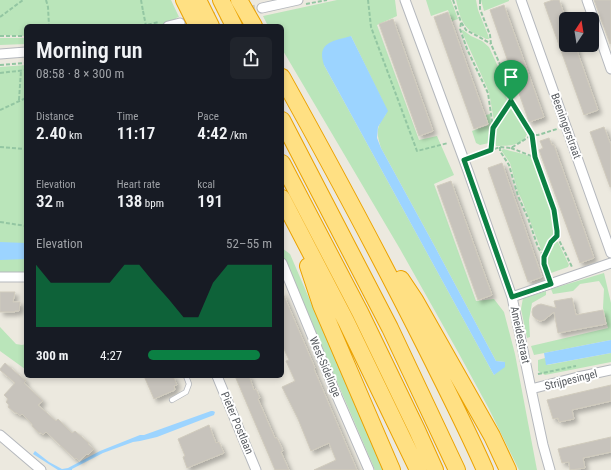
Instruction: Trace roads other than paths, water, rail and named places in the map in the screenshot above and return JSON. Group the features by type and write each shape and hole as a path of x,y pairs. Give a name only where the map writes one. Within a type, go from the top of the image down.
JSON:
{"highway":[{"path":"184,0 196,24"},
{"path":"198,0 210,24"},
{"path":"221,0 233,24"},
{"path":"239,0 253,24"},
{"path":"284,81 339,179 408,312 485,470"},
{"path":"284,124 390,328 457,470"},
{"path":"284,167 360,312 435,470"},
{"path":"339,179 415,300 492,436 508,470"},
{"path":"284,202 346,321 418,470"},
{"path":"291,216 322,305 392,470"}],"street":[{"path":"262,8 298,0"},
{"name":"Ameidestraat","path":"405,0 457,140 512,297 531,390 550,470"},
{"name":"Beeningerstraat","path":"522,0 611,253"},
{"path":"587,0 611,69"},
{"path":"0,54 24,52"},
{"path":"512,297 611,263"},
{"name":"West-Sidelinge","path":"284,268 336,394 370,470"},
{"path":"0,277 24,277"},
{"name":"Strijpesingel","path":"531,390 578,377 611,370"},
{"name":"Pieter Postlaan","path":"218,378 256,470"},
{"path":"0,435 41,470"}],"lane":[{"path":"172,400 186,392 189,384 187,378"}],"water":[{"path":"351,36 388,111 378,127 377,138 381,148 496,361 505,362 505,367 494,375 324,65 322,51 325,47 333,41"},
{"path":"0,242 24,243 24,259 0,260"},
{"path":"611,340 611,353 546,365 544,353"},
{"path":"211,411 215,412 214,415 157,437 133,442 103,453 72,470 58,470 33,454 35,451 49,462 62,469 68,468 100,451 140,435 144,435"}],"tunnel":[{"path":"180,23 262,8"}]}
